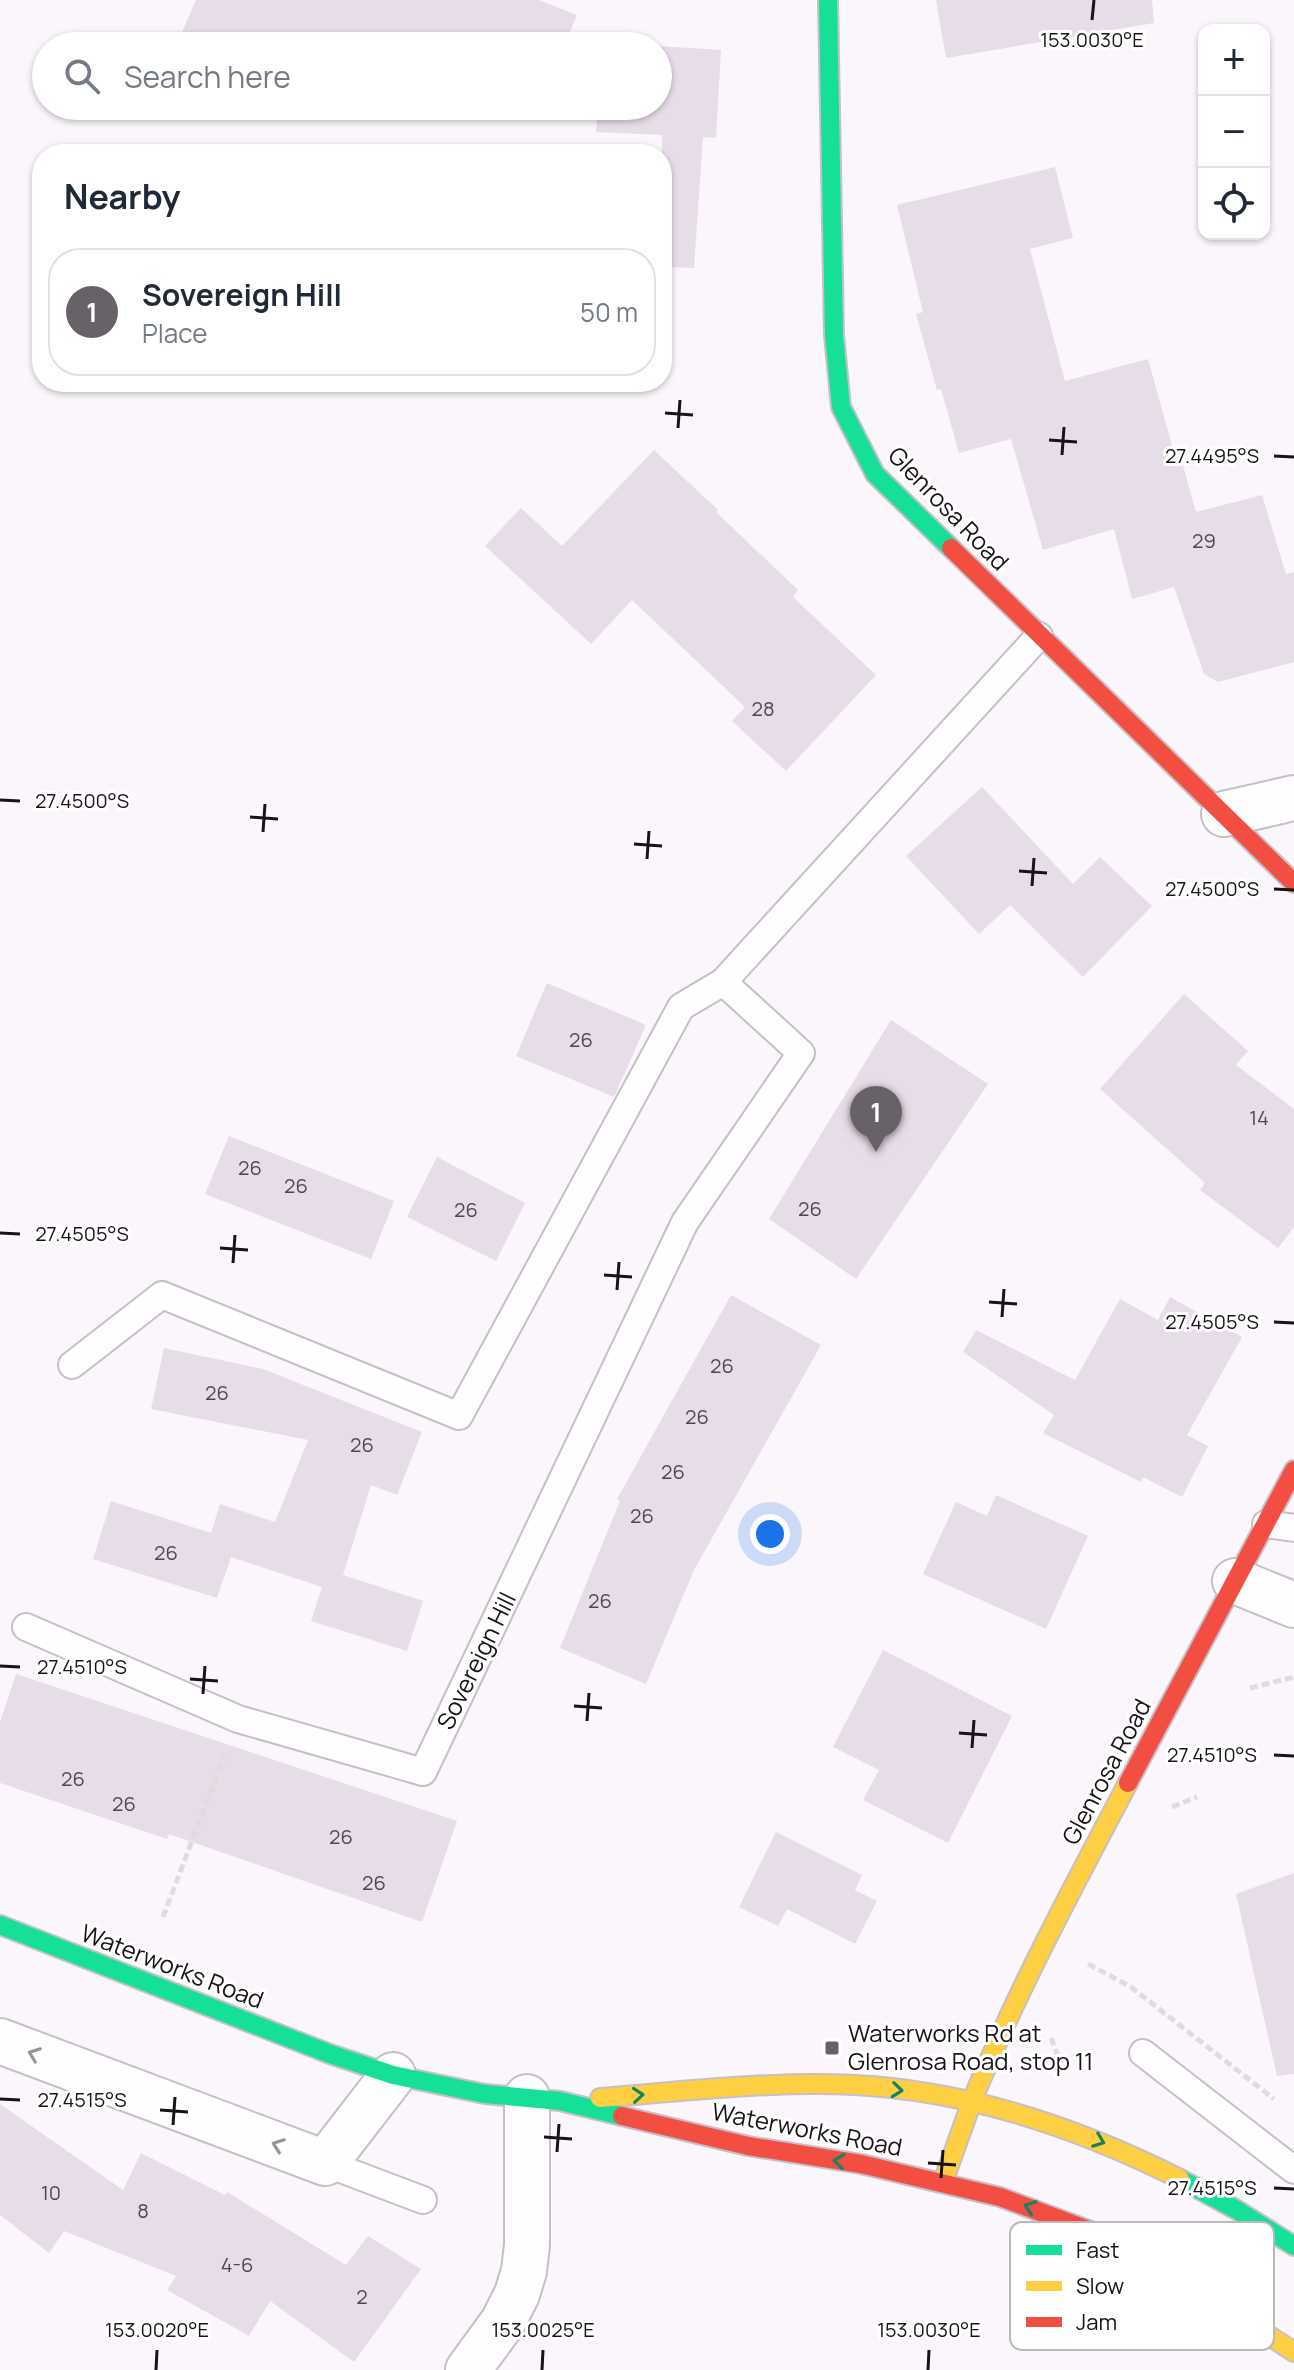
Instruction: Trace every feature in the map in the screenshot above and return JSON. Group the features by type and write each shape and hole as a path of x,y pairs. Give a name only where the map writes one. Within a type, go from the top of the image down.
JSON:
{"main road":[{"name":"Glenrosa Road","path":"828,0 834,335 841,407 875,474 1294,883"},
{"name":"Glenrosa Road","path":"943,2182 1002,2027 1043,1943 1294,1470"},
{"name":"Waterworks Road","path":"0,1925 318,2049 393,2075 456,2089 543,2099 748,2146 861,2164 1000,2197 1067,2222"},
{"name":"Waterworks Road","path":"543,2099 788,2084 878,2088 972,2101 1072,2130 1126,2151 1186,2180 1258,2222"},
{"name":"Waterworks Road","path":"1274,2233 1294,2246"},
{"name":"Waterworks Road","path":"1274,2339 1294,2352"}],"street":[{"path":"1224,814 1294,798"},
{"path":"1235,1581 1294,1605"},
{"path":"0,2041 325,2163 393,2075"},
{"path":"468,2370 503,2322 524,2271 543,2099"}],"lane":[{"path":"72,1365 162,1295 459,1416 681,1007 723,982 1039,636"},
{"name":"Sovereign Hill","path":"26,1627 238,1719 423,1772 685,1222 801,1053 723,982"},
{"path":"1266,1524 1294,1528"},
{"path":"1143,2053 1294,2170"},
{"path":"325,2163 423,2200"}],"path":[{"path":"1250,1688 1294,1677"},
{"path":"163,1917 238,1719"},
{"path":"1080,1960 1131,1987 1285,2108"}],"building":[{"path":"196,0 539,0 577,15 570,32 182,32"},
{"path":"936,0 1152,0 1154,23 946,58"},
{"path":"672,47 721,50 716,138 703,137 694,268 672,267 672,144 662,144 662,135 596,132 597,120 672,120"},
{"path":"1055,167 1073,238 1030,249 1065,381 1148,359 1173,449 1178,448 1196,512 1262,495 1286,574 1294,572 1294,662 1218,682 1204,674 1174,587 1132,599 1114,529 1043,550 1011,439 959,453 916,314 923,312 897,205"},
{"path":"654,450 798,590 793,597 876,675 786,771 732,721 745,707 632,600 591,644 485,546 521,508 562,546"},
{"path":"982,787 1073,884 1100,857 1152,906 1083,977 1010,905 979,934 906,856"},
{"path":"547,983 646,1025 614,1097 516,1056"},
{"path":"1184,994 1248,1051 1236,1065 1294,1109 1294,1227 1278,1248 1200,1190 1205,1183 1100,1089"},
{"path":"891,1020 988,1084 856,1279 769,1219"},
{"path":"229,1136 394,1201 371,1259 205,1194"},
{"path":"437,1157 525,1203 496,1261 407,1217"},
{"path":"731,1295 821,1345 694,1570 646,1684 560,1648 620,1501 617,1499"},
{"path":"1170,1297 1242,1337 1187,1435 1208,1446 1182,1497 1143,1477 1141,1482 1043,1433 1054,1415 963,1352 976,1330 1075,1380 1120,1299 1158,1320"},
{"path":"164,1348 263,1369 422,1432 397,1495 371,1485 343,1575 423,1601 407,1651 311,1621 322,1587 231,1557 217,1598 93,1559 111,1501 211,1533 220,1504 275,1522 308,1440 151,1409"},
{"path":"996,1495 1088,1536 1046,1629 923,1574 956,1502 987,1516"},
{"path":"883,1650 1012,1716 948,1843 863,1800 879,1770 833,1747"},
{"path":"16,1674 457,1821 422,1922 169,1834 167,1839 0,1783 0,1722"},
{"path":"776,1832 862,1875 855,1890 877,1901 855,1944 787,1909 778,1926 739,1907"},
{"path":"1294,1873 1294,2074 1277,2076 1236,1894"},
{"path":"0,2104 123,2190 141,2153 225,2195 227,2192 346,2265 368,2236 421,2269 354,2362 270,2301 249,2336 167,2290 176,2276 64,2231 49,2253 0,2215"}],"traffic: fast":[{"path":"828,0 834,335 841,407 875,474 951,548"},
{"path":"0,1925 330,2054 393,2075 485,2094 560,2101 622,2116"},
{"path":"1180,2179 1256,2222"},
{"path":"1274,2233 1294,2246"}],"traffic: slow":[{"path":"972,2101 1027,1979 1128,1783"},
{"path":"600,2098 791,2084 897,2089 981,2104 1063,2128 1180,2179"},
{"path":"943,2182 972,2101"},
{"path":"1274,2339 1294,2352"}],"traffic: jam":[{"path":"951,548 1294,883"},
{"path":"1128,1783 1294,1470"},
{"path":"622,2116 748,2146 861,2164 1000,2197 1067,2222"}],"place":[{"name":"Sovereign Hill","path":"876,1152"},
{"name":"Waterworks Rd at Glenrosa Road, stop 11","path":"832,2048"}]}
